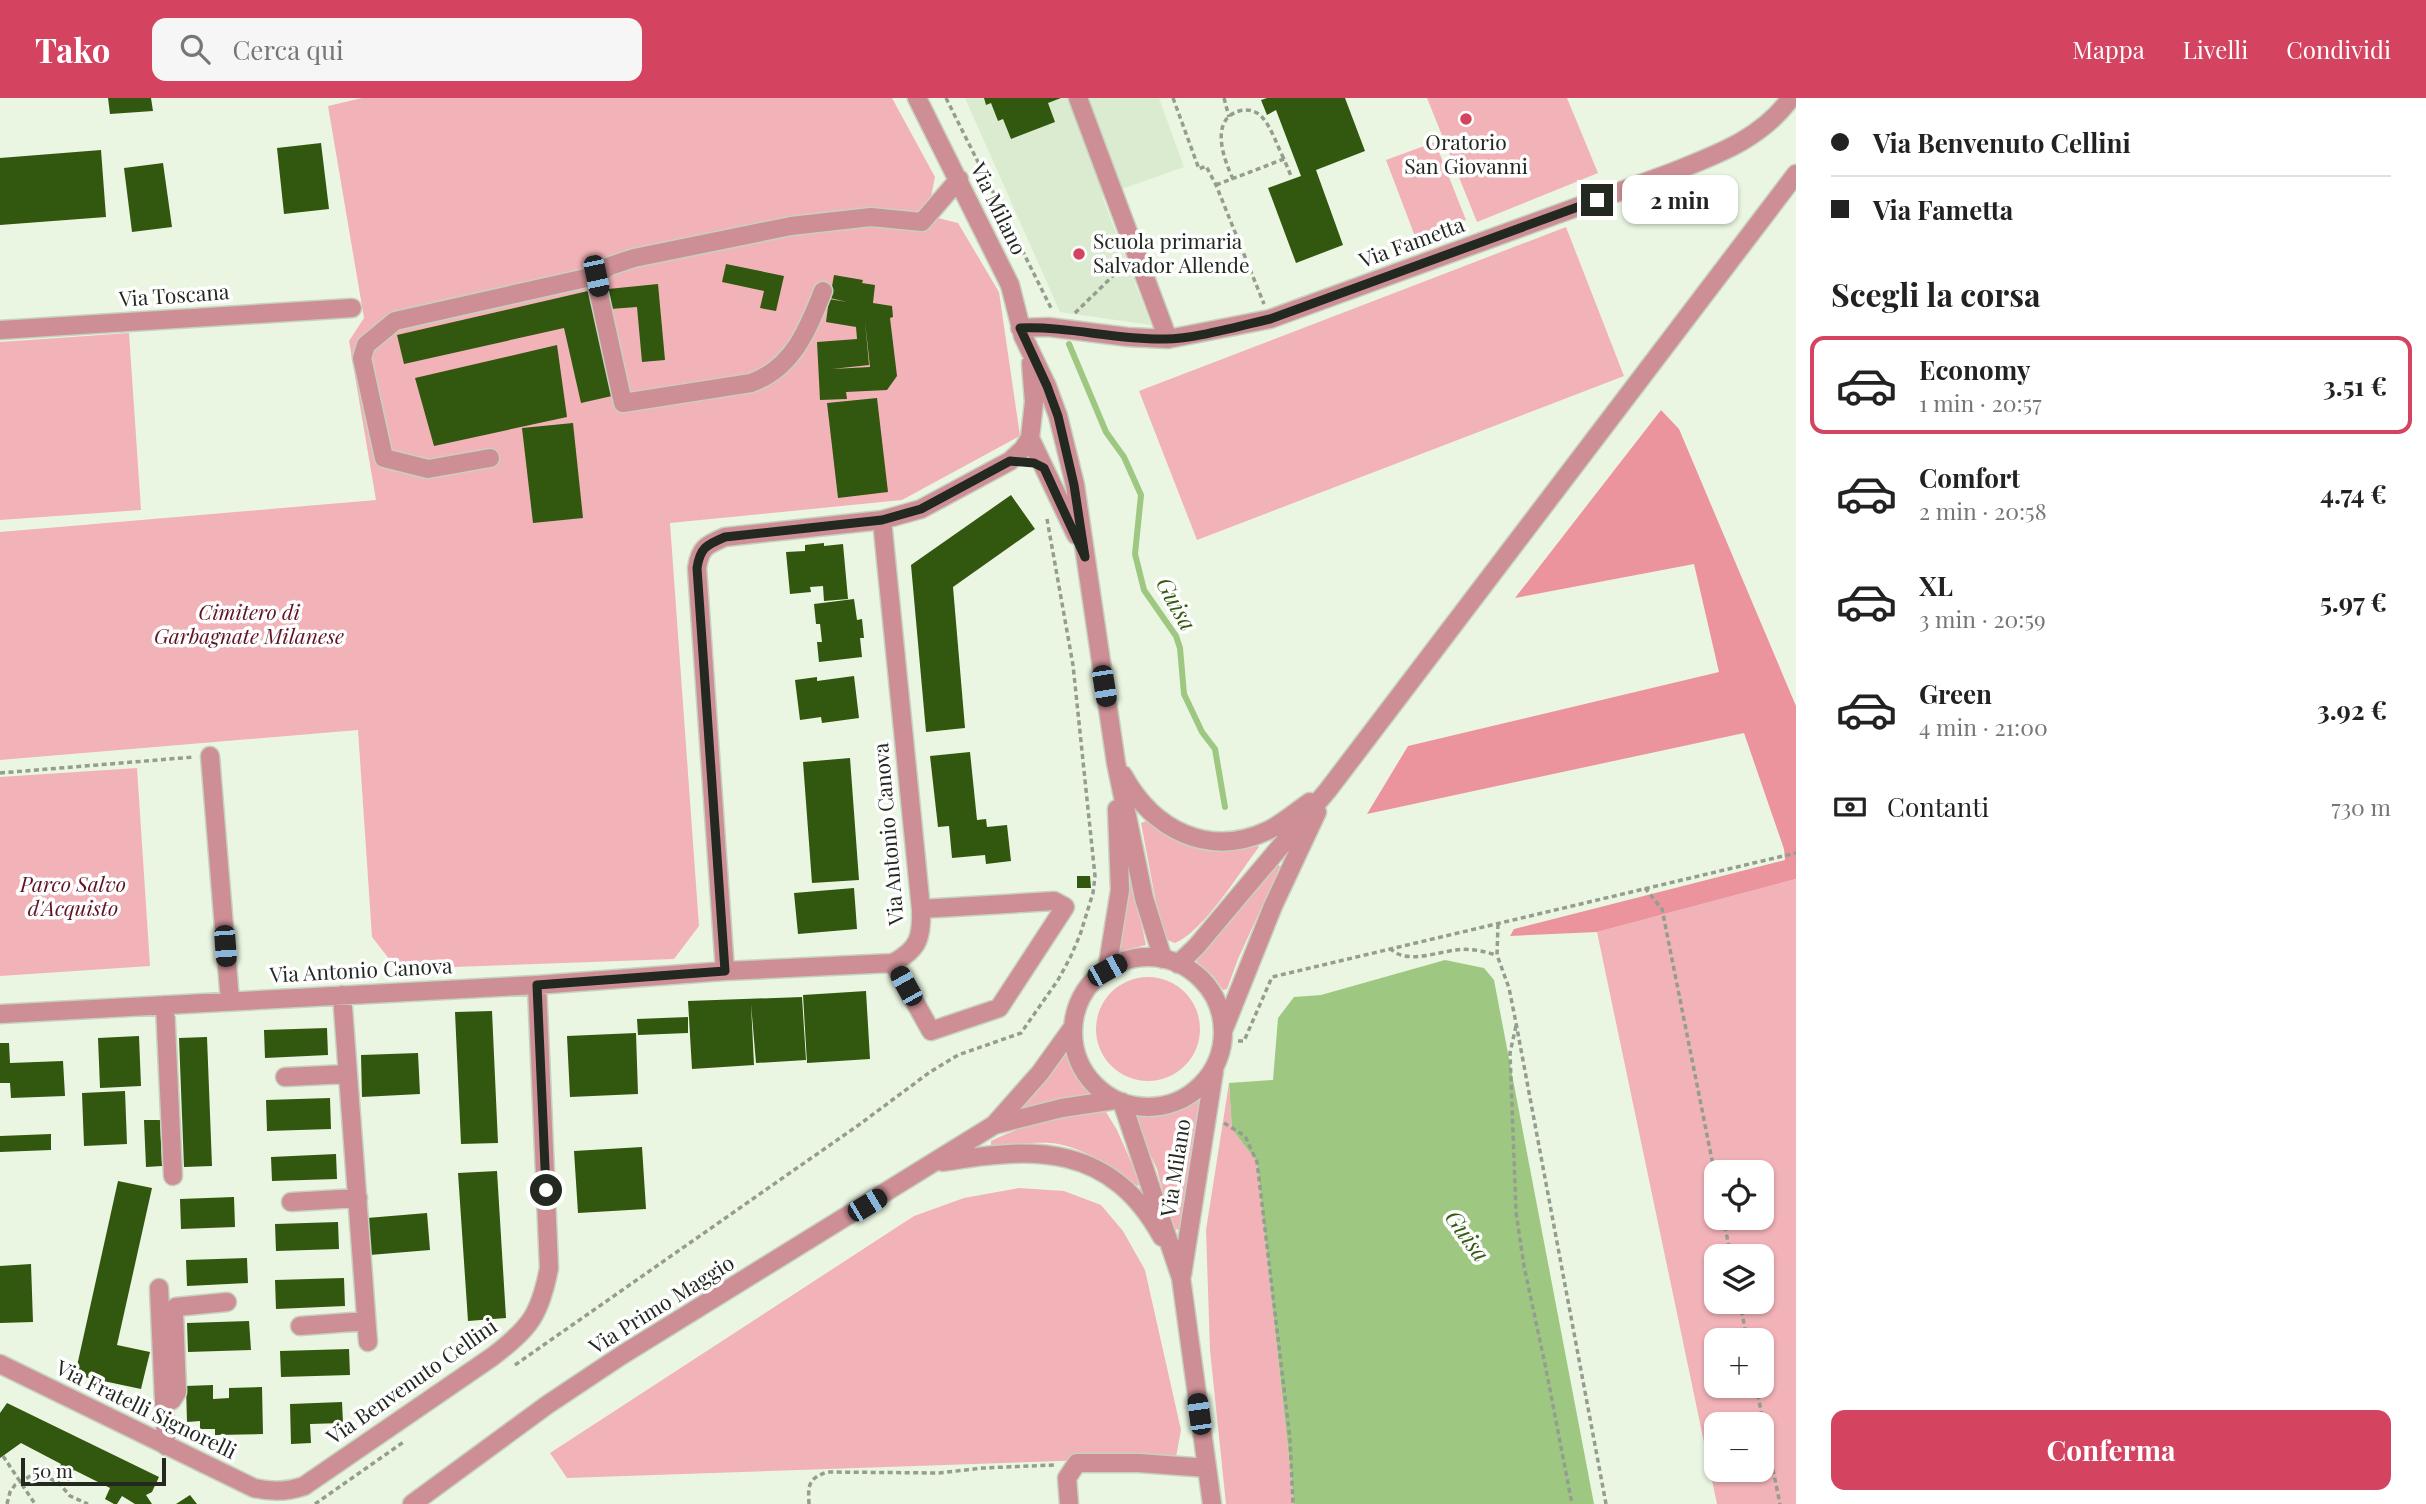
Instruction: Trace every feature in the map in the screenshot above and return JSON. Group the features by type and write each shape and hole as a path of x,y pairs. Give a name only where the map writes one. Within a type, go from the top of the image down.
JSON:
{"street":[{"name":"Via Milano","path":"917,98 1010,285 1034,385 1030,438 1085,557"},
{"path":"1078,98 1168,339"},
{"name":"Via Fametta","path":"1024,336 1061,328 1117,336 1168,339 1270,319 1673,173 1733,147 1759,132 1791,98"},
{"path":"1170,962 1196,947 1328,790 1796,174"},
{"path":"490,458 428,469 384,458 362,358 366,345 395,321 596,276 610,266 634,258 791,226 871,217 922,222 959,179"},
{"path":"596,276 624,403 751,383 766,377 779,367 802,340 823,291"},
{"name":"Via Toscana","path":"0,330 352,308"},
{"name":"Via Milano","path":"1024,336 1047,386 1068,456 1116,763 1144,898 1170,962"},
{"path":"725,971 697,568 699,554 708,544 725,537 882,520 921,509 1010,461 1030,438 1051,440 1068,456"},
{"path":"1010,461 1034,463 1044,468"},
{"name":"Via Antonio Canova","path":"0,1014 893,963 908,955 916,944 921,925 921,909 882,520"},
{"path":"210,756 229,1001"},
{"name":"Via Milano","path":"1107,970 1120,890 1116,763"},
{"path":"1116,763 1132,793 1161,822 1187,836 1212,842 1269,830 1328,790"},
{"path":"1222,1038 1219,1011 1202,980 1170,962 1148,957 1119,963 1107,970 1087,989 1080,1001 1073,1027 1077,1056 1083,1070 1092,1082 1119,1101 1149,1107 1176,1102 1199,1087 1216,1065 1222,1038 1273,906 1328,790"},
{"path":"893,963 931,1031 999,1008 1065,907 1054,901 921,909"},
{"name":"Via Benvenuto Cellini","path":"274,1491 293,1490 304,1486 492,1357 531,1322 544,1297 549,1268 537,985"},
{"path":"342,995 368,1342"},
{"path":"165,1005 173,1176"},
{"name":"Via Primo Maggio","path":"416,1502 547,1405 622,1355 994,1125 1040,1073 1073,1027"},
{"name":"Via Milano","path":"1181,1278 1216,1065"},
{"path":"285,1077 348,1074"},
{"name":"Via Milano","path":"1119,1101 1181,1278 1212,1504"},
{"name":"Via Primo Maggio","path":"994,1125 1062,1108 1119,1101"},
{"name":"Via Primo Maggio","path":"934,1164 1006,1152 1039,1153 1088,1166 1116,1183 1143,1209 1160,1234 1181,1278"},
{"path":"291,1202 358,1198"},
{"path":"159,1288 166,1446"},
{"path":"164,1404 172,1400 177,1392 176,1307 227,1302"},
{"path":"300,1326 366,1321"},
{"name":"Via Fratelli Signorelli","path":"0,1364 254,1488 274,1491"},
{"path":"1069,1504 1067,1478 1077,1463 1139,1463 1207,1468"}],"path":[{"path":"946,98 1061,328 1121,268 1132,242"},
{"path":"1173,98 1199,169 1206,166 1216,185 1270,319"},
{"path":"1224,98 1229,117 1223,130 1221,146 1233,179"},
{"path":"1229,117 1245,110 1259,115 1291,176"},
{"path":"1216,185 1283,159"},
{"path":"508,1369 930,1072 958,1055 1021,1033 1058,980 1080,935 1093,894 1095,876 1073,665 1043,497 1057,492"},
{"path":"0,773 210,756"},
{"path":"1222,1038 1244,1041 1272,977 1796,853"},
{"path":"1645,888 1662,909 1712,1160"},
{"path":"1498,924 1497,955 1509,988 1516,1023 1606,1504"},
{"path":"1390,948 1394,953 1405,956 1471,949 1497,955"},
{"path":"1516,1023 1510,1053 1516,1212 1524,1266 1572,1504"},
{"path":"1208,1113 1245,1136 1257,1162 1290,1439 1293,1504"},
{"path":"1758,1398 1780,1504"},
{"path":"315,1504 406,1441"},
{"path":"3,1456 34,1504"},
{"path":"809,1504 809,1485 815,1476 827,1472 939,1473 1077,1463"},
{"path":"7,1504 10,1492 20,1481 32,1475 41,1475 58,1482 71,1496 88,1504"}],"shaded area":[{"name":"Scuola primaria Salvador Allende","path":"965,98 1159,98 1184,167 1102,196 1151,325 1060,312"},
{"path":"1661,410 1679,429 1796,706 1796,879 1597,932 1510,936 1514,929 1785,860 1784,849 1744,733 1367,814 1408,746 1719,672 1694,564 1515,598"}],"green space":[{"name":"Cimitero di Garbagnate Milanese","path":"362,98 892,98 935,177 930,202 932,212 938,218 958,223 999,292 1020,436 902,500 670,523 699,926 674,959 397,969 372,937 358,730 0,760 0,532 376,500 349,341 364,318 328,106"},
{"path":"1427,98 1567,98 1598,173 1477,222"},
{"path":"1435,142 1466,220 1416,239 1386,160"},
{"path":"1566,227 1624,376 1197,540 1139,391"},
{"path":"129,333 141,510 0,520 0,342"},
{"name":"Parco Salvo d'Acquisto","path":"137,768 150,966 0,976 0,777"},
{"path":"1146,821 1172,838 1198,848 1226,850 1255,842 1259,847 1198,927 1175,943 1167,940 1161,929 1141,823"},
{"path":"1125,850 1146,945 1118,952"},
{"path":"1277,861 1280,867 1227,989 1223,990 1213,976 1195,960 1217,937"},
{"path":"1796,879 1796,1504 1717,1504 1712,1482 1774,1482 1774,1412 1704,1412 1704,1442 1597,932"},
{"path":"1148,977 1168,981 1185,992 1196,1009 1200,1029 1196,1049 1185,1066 1168,1077 1148,1081 1128,1077 1111,1066 1100,1049 1096,1029 1100,1009 1111,992 1128,981"},
{"path":"1065,1051 1075,1074 1091,1092 1089,1095 1059,1099 1022,1111 1019,1107 1041,1086"},
{"path":"1229,1083 1232,1129 1257,1162 1294,1504 1226,1504 1210,1350 1206,1230"},
{"path":"1201,1093 1189,1161 1184,1227 1179,1230 1172,1228 1157,1169 1131,1113 1169,1111 1185,1105"},
{"path":"1106,1112 1141,1184 1137,1186 1096,1158 1073,1148 1050,1143 991,1147 991,1141 1032,1124 1076,1114"},
{"path":"1019,1188 1064,1191 1101,1205 1123,1231 1145,1270 1181,1430 1176,1457 567,1478 550,1453 914,1216 964,1198"}],"water":[{"path":"1445,960 1484,968 1494,980 1594,1504 1294,1504 1257,1162 1232,1129 1229,1083 1273,1080 1278,1018 1294,997 1321,995"}],"building":[{"path":"108,98 151,98 153,111 110,114"},
{"path":"984,98 1061,98 1048,103 1055,122 1011,139 1003,119 998,121 991,103 986,105"},
{"path":"1345,98 1365,151 1316,170 1343,245 1296,263 1268,188 1301,176 1276,110 1267,115 1261,100"},
{"path":"321,143 329,209 284,214 277,148"},
{"path":"101,150 106,217 0,225 0,158"},
{"path":"163,163 172,227 132,232 124,168"},
{"path":"726,264 784,276 776,311 760,308 764,291 722,282"},
{"path":"834,275 875,285 873,303 892,306 893,317 890,318 897,376 887,390 846,392 847,399 820,400 817,342 857,339 856,327 826,322 829,299 847,302 830,298","holes":["865,321 870,367 832,369 869,365"]},
{"path":"658,284 665,360 642,362 637,307 610,309 608,289"},
{"path":"588,291 612,396 581,403 564,328 404,364 397,335"},
{"path":"557,345 567,417 434,446 415,378"},
{"path":"877,398 888,492 838,498 827,403"},
{"path":"573,423 583,518 533,523 522,428"},
{"path":"1011,495 1035,529 953,587 965,728 926,732 911,565"},
{"path":"824,543 824,546 843,544 848,599 824,601 823,586 810,587 811,592 790,594 786,552 805,551 805,545"},
{"path":"854,599 857,620 862,619 862,657 819,662 817,642 822,642 820,624 816,624 814,604"},
{"path":"854,676 859,718 822,723 821,717 800,720 795,680 817,677 817,681"},
{"path":"970,752 977,820 986,819 987,827 1007,825 1011,861 986,864 985,855 952,858 949,826 938,827 930,756"},
{"path":"850,758 859,880 812,883 803,762"},
{"path":"1077,876 1090,876 1091,888 1077,888"},
{"path":"854,888 857,929 798,934 794,893"},
{"path":"866,991 870,1059 807,1063 803,995"},
{"path":"802,997 806,1060 756,1063 751,1004 754,1065 692,1069 688,1001"},
{"path":"492,1011 498,1143 461,1144 455,1012"},
{"path":"688,1017 688,1033 638,1035 637,1019"},
{"path":"327,1028 328,1055 265,1058 264,1030"},
{"path":"636,1033 638,1094 570,1097 567,1036"},
{"path":"139,1036 141,1086 100,1088 98,1038"},
{"path":"207,1037 212,1166 184,1167 179,1038"},
{"path":"0,1043 9,1043 10,1063 63,1061 65,1096 11,1098 10,1083 0,1083"},
{"path":"418,1053 420,1094 362,1097 361,1055"},
{"path":"125,1091 127,1144 84,1146 82,1093"},
{"path":"330,1098 331,1129 267,1131 266,1100"},
{"path":"144,1120 160,1120 162,1166 146,1167"},
{"path":"51,1134 51,1150 0,1152 0,1136"},
{"path":"642,1147 646,1209 578,1213 574,1151"},
{"path":"336,1154 337,1179 272,1181 271,1157"},
{"path":"497,1171 506,1318 468,1321 458,1173"},
{"path":"118,1181 152,1188 117,1345 150,1352 141,1389 75,1375"},
{"path":"234,1197 235,1227 181,1229 180,1199"},
{"path":"427,1213 430,1250 370,1255 367,1218"},
{"path":"338,1222 339,1249 276,1251 275,1224"},
{"path":"247,1258 248,1283 187,1286 186,1260"},
{"path":"31,1264 33,1322 0,1323 0,1266"},
{"path":"344,1278 345,1306 276,1309 275,1280"},
{"path":"249,1321 251,1350 188,1352 187,1323"},
{"path":"349,1349 350,1375 281,1377 280,1351"},
{"path":"213,1385 213,1399 229,1398 229,1388 262,1387 263,1434 215,1435 215,1429 200,1429 200,1421 187,1422 186,1386"},
{"path":"342,1402 343,1423 310,1424 311,1443 291,1444 290,1404"},
{"path":"7,1403 159,1477 152,1492 146,1495 152,1504 135,1504 122,1496 117,1504 114,1504 105,1499 110,1488 74,1470 69,1481 56,1474 61,1464 21,1443 0,1458 0,1413"},
{"path":"190,1495 197,1504 176,1504"}],"waterway":[{"name":"Guisa","path":"1069,344 1106,432 1124,457 1141,495 1135,554 1144,590 1176,636 1180,648 1184,694 1202,732 1215,749 1225,807"}],"place":[{"name":"Oratorio San Giovanni","path":"1466,119"},
{"name":"Scuola primaria Salvador Allende","path":"1079,254"}],"route":[{"path":"546,1190 537,985 725,971 697,568 699,554 708,544 725,537 882,520 904,515 921,509 1010,461 1020,460 1044,468 1085,557 1074,485 1058,416 1020,328 1077,329 1107,335 1168,339 1244,326 1270,319 1597,200"}]}
